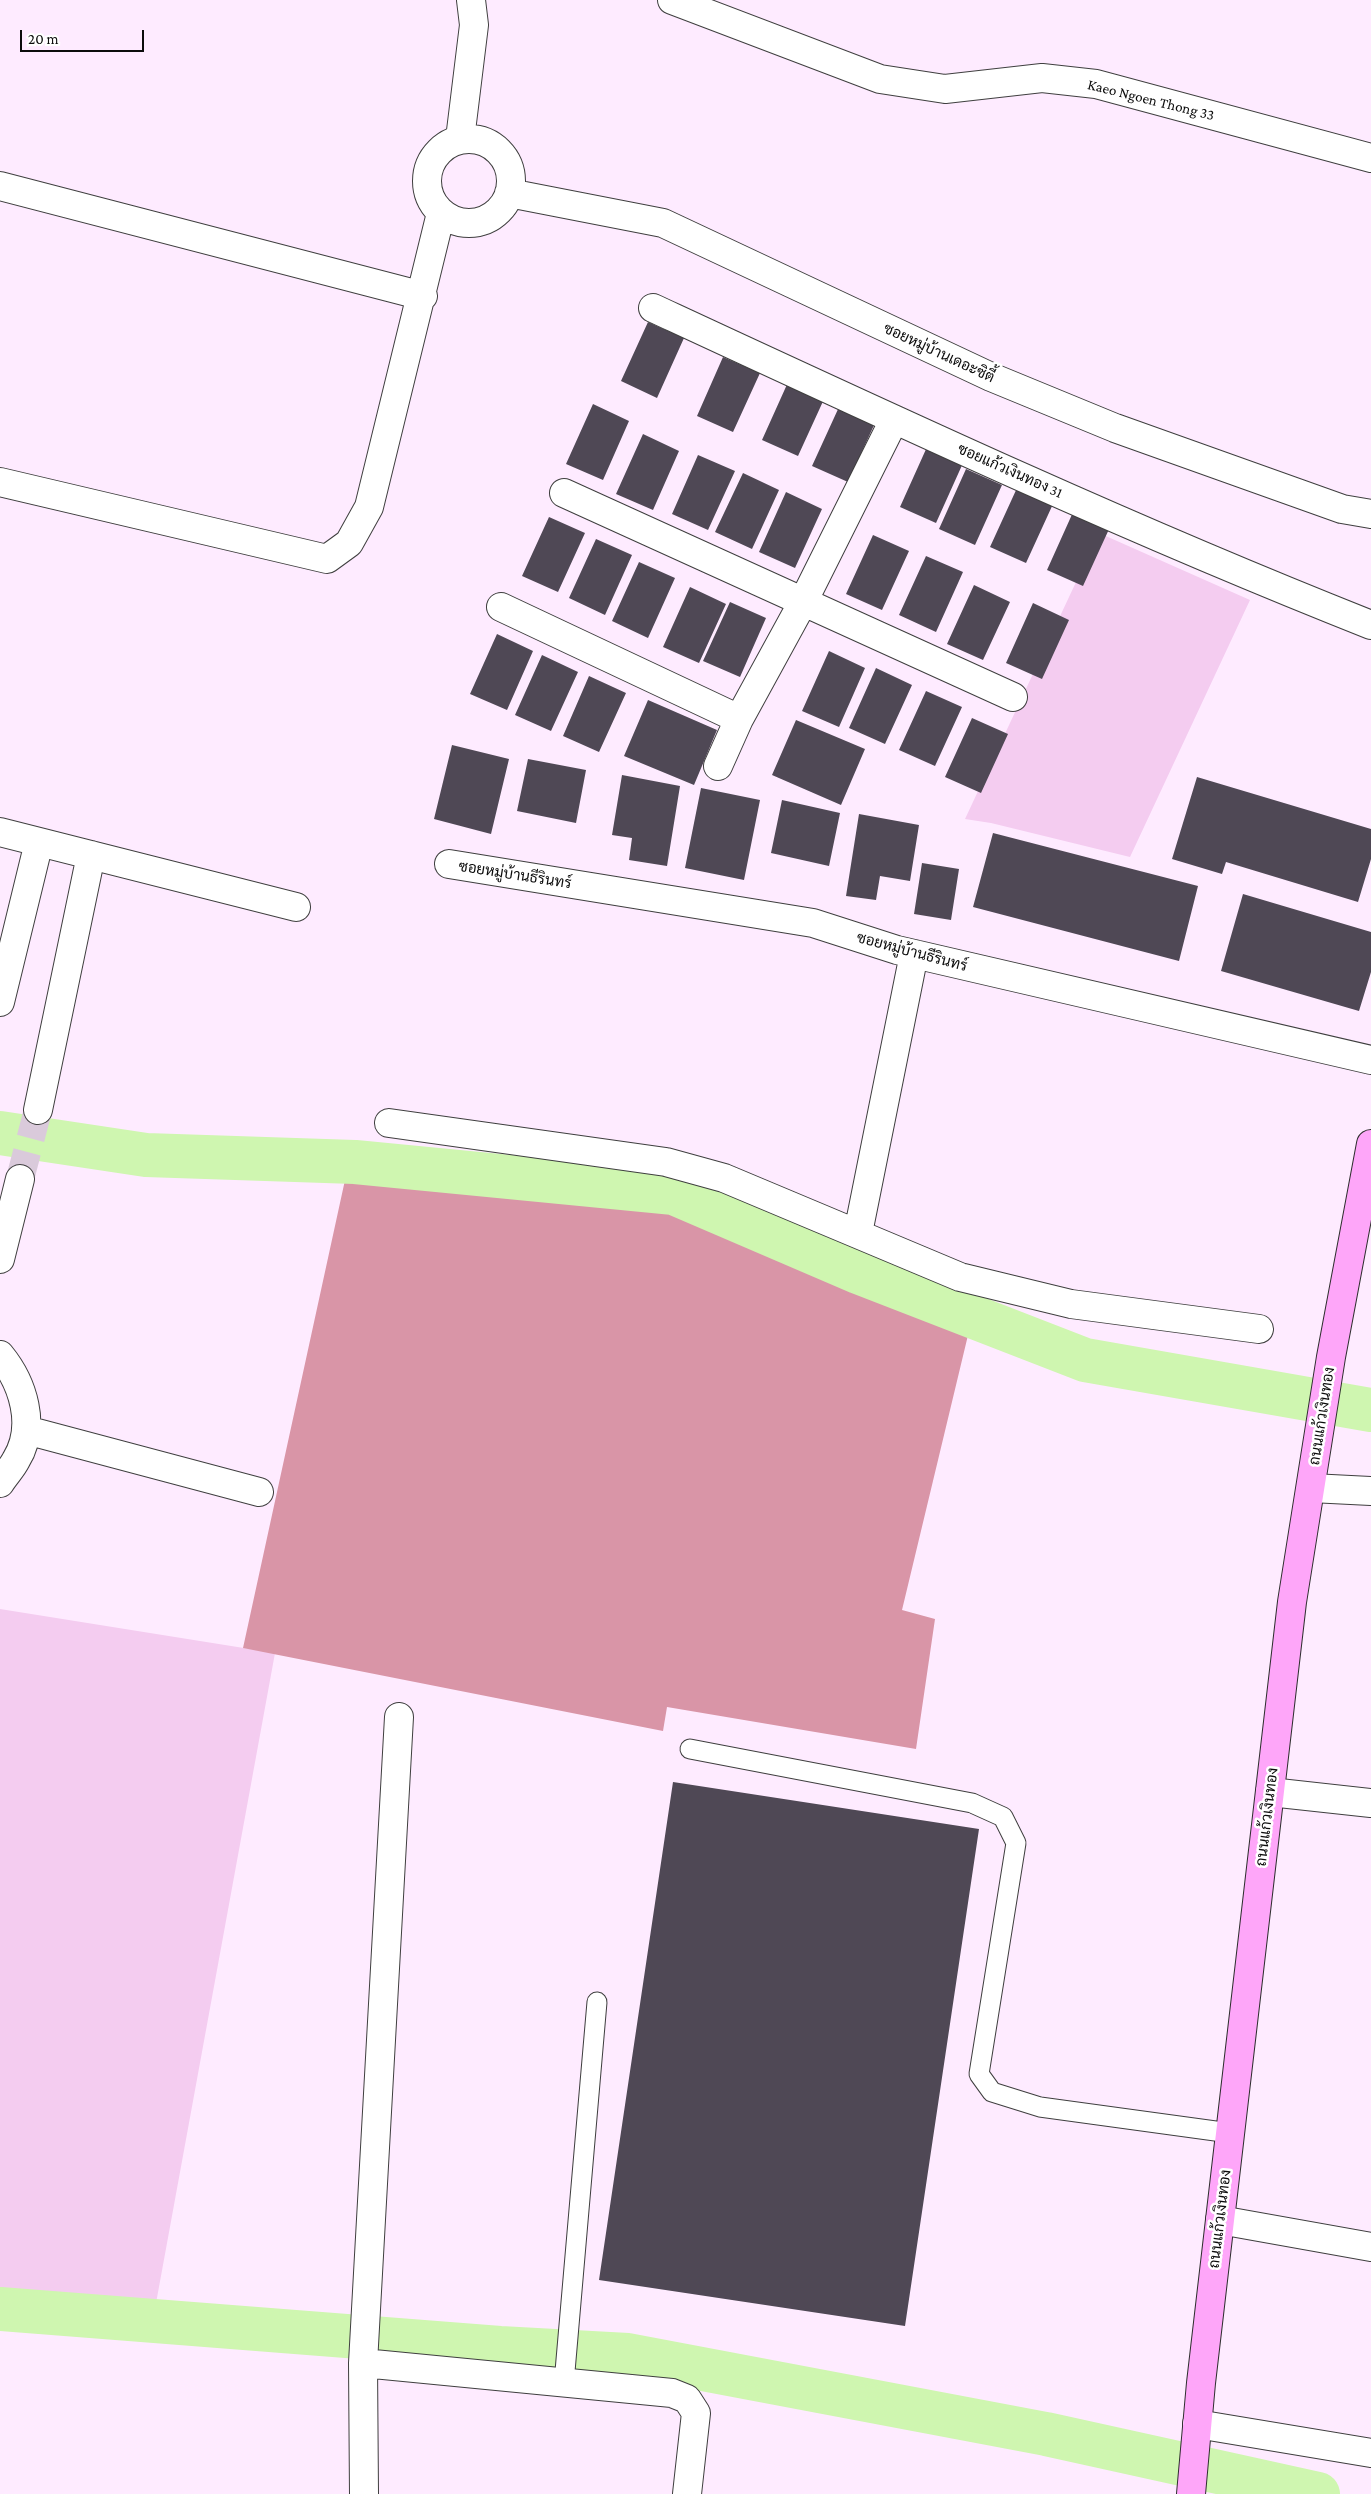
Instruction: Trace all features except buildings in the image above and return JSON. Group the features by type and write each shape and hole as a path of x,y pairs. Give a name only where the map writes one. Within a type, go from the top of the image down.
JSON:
{"street":[{"path":"460,140 474,25 471,0"},
{"name":"Kaeo Ngoen Thong 33","path":"672,0 880,79 946,89 1042,78 1096,84 1371,158"},
{"path":"474,139 488,143 500,152 508,164 511,178 510,193 503,206 493,216 480,222 466,223 441,213 432,203 426,177 430,163 437,152 447,144 460,140 474,139"},
{"path":"0,186 423,296"},
{"name":"ซอยหมู่บ้านเดอะซิตี้","path":"510,193 663,224 991,377 1115,428 1342,509 1371,514"},
{"path":"0,482 327,559 349,543 369,507 423,296 441,213"},
{"name":"ซอยแก้วเงินทอง 31","path":"653,308 894,420 1244,575 1371,625"},
{"path":"718,766 739,719 803,602 894,420"},
{"path":"564,493 1013,697"},
{"path":"501,607 739,719"},
{"path":"0,832 296,907"},
{"path":"0,1002 39,842"},
{"path":"38,1110 91,855"},
{"name":"ซอยหมู่บ้านธีรินทร์","path":"449,864 813,923 914,954 1371,1060"},
{"path":"858,1233 914,954"},
{"path":"389,1123 666,1162 724,1178 960,1276 1071,1304 1260,1329"},
{"name":"ถนนแก้วเงินทอง","path":"1192,2494 1197,2424 1292,1602 1331,1357 1362,1238 1371,1144"},
{"path":"0,1259 20,1179"},
{"path":"0,1355 14,1372 24,1400 26,1430 17,1459 0,1483"},
{"path":"26,1430 259,1492"},
{"path":"1311,1488 1371,1491"},
{"path":"364,2494 363,2363 400,1717"},
{"path":"1270,1792 1371,1803"},
{"path":"1220,2220 1371,2248"},
{"path":"363,2363 672,2393 687,2399 696,2413 687,2494"},
{"path":"1197,2424 1371,2453"}],"lane":[{"path":"690,1749 972,1803 1003,1817 1016,1843 979,2074 992,2092 1040,2107 1230,2133"},
{"path":"564,2382 597,2002"}],"shaded area":[{"path":"1099,533 1250,600 1130,857 991,823 965,819"},
{"path":"345,1180 668,1208 969,1331 902,1610 935,1619 916,1749 667,1707 663,1731 243,1648"},
{"path":"0,1609 275,1653 150,2336 0,2327"}],"waterway":[{"path":"0,1133 146,1155 355,1162 674,1193 858,1272 1085,1360 1371,1410"},
{"path":"0,2309 500,2348 628,2355 1046,2434 1318,2494"}],"tunnel":[{"path":"20,1179 38,1110"}]}
